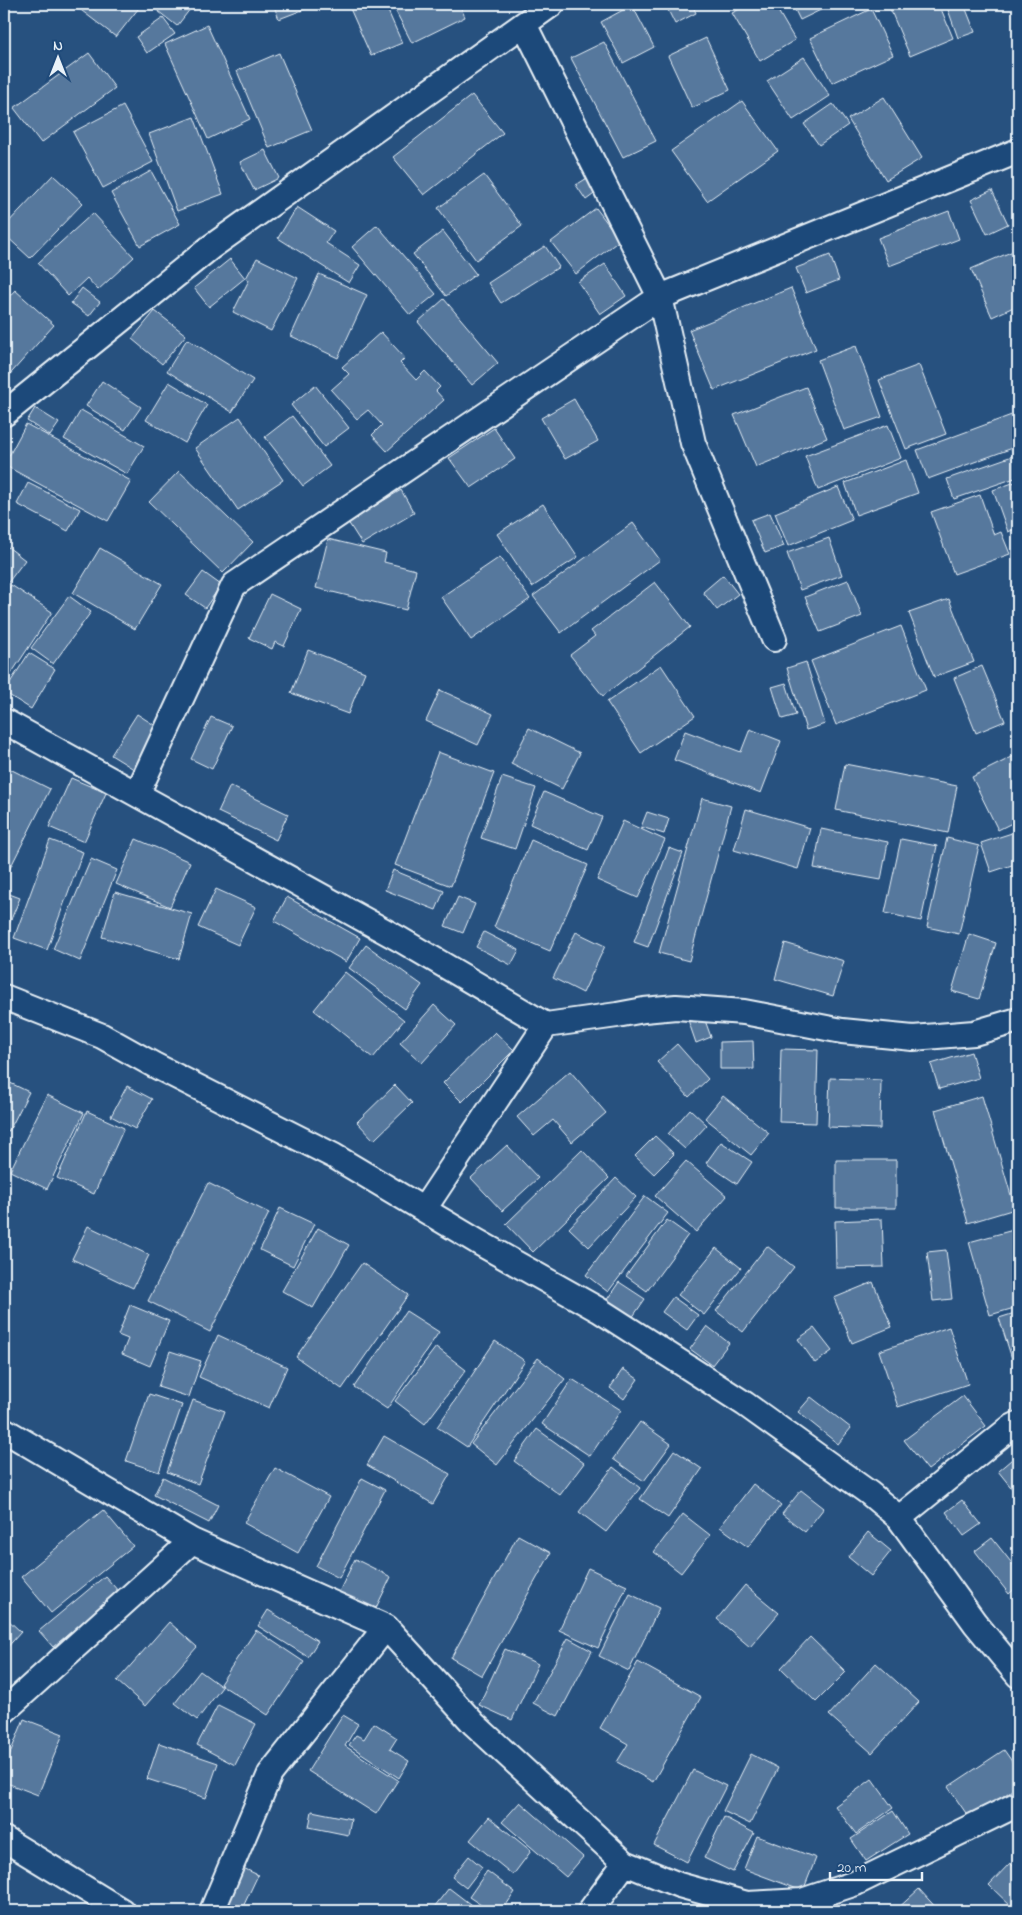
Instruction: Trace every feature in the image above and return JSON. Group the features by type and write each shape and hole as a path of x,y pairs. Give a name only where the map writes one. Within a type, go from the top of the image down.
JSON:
{"street":[{"path":"4,414 211,247 552,4"},
{"path":"524,24 660,297 693,443 774,639"},
{"path":"137,794 234,585 660,297 1018,151"},
{"path":"4,721 401,940 546,1024 676,1007 744,1012 842,1031 914,1038 974,1033 1018,1020"},
{"path":"4,997 102,1036 154,1065 334,1156 478,1242 599,1310 745,1404 869,1493 899,1518 975,1623 1018,1675"},
{"path":"424,1209 546,1024"},
{"path":"899,1518 1010,1428 1018,1424"},
{"path":"4,1430 192,1541 386,1626 474,1724 625,1863 679,1885 747,1904 802,1901 856,1883 1018,1804"},
{"path":"4,1711 192,1541"},
{"path":"212,1911 270,1774 386,1626"},
{"path":"4,1839 122,1911"},
{"path":"590,1911 625,1863"}],"building":[{"path":"73,4 142,4 116,37"},
{"path":"149,4 194,4 177,26"},
{"path":"273,4 318,4 279,19"},
{"path":"348,4 385,4 402,43 371,56"},
{"path":"392,4 459,4 465,17 412,43"},
{"path":"665,4 692,4 696,13 675,24"},
{"path":"749,4 774,4 795,40 760,61 732,13"},
{"path":"792,4 833,4 800,20"},
{"path":"888,4 939,4 953,38 910,56"},
{"path":"946,4 964,4 975,32 958,38"},
{"path":"632,5 654,47 623,63 601,22"},
{"path":"871,9 893,55 832,83 810,38"},
{"path":"163,18 175,34 147,53 136,37"},
{"path":"207,25 250,119 208,139 165,44"},
{"path":"706,38 730,90 692,108 668,56"},
{"path":"604,42 656,141 623,157 571,58"},
{"path":"89,53 115,88 41,143 14,108"},
{"path":"279,53 312,130 269,148 237,71"},
{"path":"804,57 830,96 793,120 767,81"},
{"path":"472,95 503,133 424,195 393,157"},
{"path":"884,97 922,158 886,180 848,119"},
{"path":"742,101 778,151 707,201 671,151"},
{"path":"833,104 848,125 819,145 804,124"},
{"path":"123,106 153,162 103,188 73,132"},
{"path":"194,117 223,194 177,211 149,134"},
{"path":"265,150 279,178 254,190 240,162"},
{"path":"151,171 180,224 140,246 111,193"},
{"path":"53,175 83,203 30,258 4,234 4,227"},
{"path":"484,175 522,226 476,260 438,208"},
{"path":"592,175 601,189 586,200 576,185"},
{"path":"992,190 1008,224 987,234 971,200"},
{"path":"297,207 334,231 326,243 360,265 349,283 278,238"},
{"path":"596,208 620,240 576,274 551,242"},
{"path":"949,211 959,239 889,266 878,238"},
{"path":"93,213 134,257 98,290 87,278 68,296 38,263"},
{"path":"377,225 436,294 410,315 352,247"},
{"path":"443,231 476,274 446,296 413,254"},
{"path":"545,246 559,267 501,303 488,283"},
{"path":"1018,249 1018,305 992,317 971,269"},
{"path":"830,255 839,280 806,293 796,268"},
{"path":"257,258 298,278 271,331 233,312 249,280 246,278"},
{"path":"230,259 245,278 209,307 194,288"},
{"path":"605,264 626,296 600,314 578,282"},
{"path":"319,274 367,295 338,358 291,336"},
{"path":"82,288 100,302 89,316 71,303"},
{"path":"791,288 816,349 714,390 689,330"},
{"path":"15,290 54,325 4,381 4,302"},
{"path":"444,299 498,363 472,385 418,322"},
{"path":"155,311 186,335 162,364 132,339"},
{"path":"381,332 405,358 400,363 416,380 425,371 440,387 436,391 444,400 387,451 372,435 382,425 368,410 357,419 331,390 349,374 342,367"},
{"path":"187,339 253,380 232,412 167,371"},
{"path":"856,346 882,417 844,430 818,360"},
{"path":"919,365 946,434 906,449 879,380"},
{"path":"102,381 141,407 125,430 86,406"},
{"path":"169,382 207,405 185,443 146,420"},
{"path":"315,385 349,428 324,447 291,405"},
{"path":"806,387 827,438 756,467 734,415"},
{"path":"574,399 598,441 565,459 541,418"},
{"path":"35,408 59,423 50,436 27,421"},
{"path":"81,410 144,446 127,474 64,439"},
{"path":"1017,413 1018,446 928,479 917,450"},
{"path":"292,416 330,466 303,486 265,437"},
{"path":"240,417 283,480 238,510 195,448"},
{"path":"26,424 131,481 108,521 4,465"},
{"path":"888,425 901,458 818,490 805,456"},
{"path":"494,428 515,459 471,488 449,458"},
{"path":"1018,454 1018,477 954,499 947,479"},
{"path":"906,460 918,493 856,515 845,483"},
{"path":"179,471 253,542 223,573 149,502"},
{"path":"1018,481 1018,528 1008,532 993,490"},
{"path":"28,483 80,509 68,531 17,504"},
{"path":"838,487 852,520 788,546 775,513"},
{"path":"401,490 414,513 362,544 348,522"},
{"path":"980,495 994,535 1001,532 1010,554 954,574 931,512"},
{"path":"543,504 578,557 532,587 497,534"},
{"path":"770,513 784,546 765,553 751,520"},
{"path":"633,523 660,560 561,633 533,596"},
{"path":"829,538 842,575 800,590 787,553"},
{"path":"328,539 386,553 384,562 416,570 406,610 316,588"},
{"path":"4,544 25,560 4,588"},
{"path":"100,548 162,584 135,629 73,593"},
{"path":"500,557 530,599 471,640 441,597"},
{"path":"203,572 221,585 205,608 186,595"},
{"path":"723,575 738,594 717,610 703,592"},
{"path":"848,580 862,616 820,632 805,597"},
{"path":"655,582 690,627 603,696 570,655 595,636 591,631"},
{"path":"11,585 52,612 9,677 4,674 4,596"},
{"path":"270,594 301,609 284,646 275,642 272,649 249,638"},
{"path":"69,596 91,612 53,664 31,648"},
{"path":"949,599 974,662 934,677 909,613"},
{"path":"901,626 926,690 836,725 811,661"},
{"path":"308,650 365,672 348,714 291,693"},
{"path":"29,653 55,669 31,709 4,692"},
{"path":"806,662 825,724 806,730 787,668"},
{"path":"661,665 695,716 641,753 607,702"},
{"path":"982,666 1005,721 976,733 954,678"},
{"path":"786,683 796,715 782,719 772,687"},
{"path":"440,690 493,714 478,745 426,721"},
{"path":"137,714 162,730 137,771 111,755"},
{"path":"211,717 232,726 212,769 191,759"},
{"path":"529,728 580,753 562,789 511,764"},
{"path":"750,729 781,741 761,793 674,760 685,731 741,752"},
{"path":"438,752 494,773 451,886 395,865"},
{"path":"1018,754 1018,820 998,830 972,777"},
{"path":"845,764 957,786 948,833 836,810"},
{"path":"8,768 50,789 6,876 4,875 4,776"},
{"path":"502,777 536,788 515,849 481,838"},
{"path":"71,778 106,793 84,842 49,827"},
{"path":"230,786 288,814 276,840 218,812"},
{"path":"544,792 602,817 588,850 530,824"},
{"path":"702,798 731,806 689,961 659,953"},
{"path":"746,809 810,828 798,869 734,850"},
{"path":"647,812 669,819 664,834 641,827"},
{"path":"623,821 665,840 638,898 597,880"},
{"path":"821,829 888,842 881,880 814,868"},
{"path":"1018,831 1018,863 991,872 981,843"},
{"path":"947,838 979,846 959,934 927,927"},
{"path":"136,839 190,862 170,907 116,884"},
{"path":"901,839 937,846 921,921 885,913"},
{"path":"50,840 83,852 47,950 14,938"},
{"path":"531,840 588,865 550,951 494,927"},
{"path":"669,848 683,853 648,947 634,942"},
{"path":"91,859 117,870 80,961 53,949"},
{"path":"393,870 444,891 436,910 385,890"},
{"path":"216,889 256,907 238,945 198,927"},
{"path":"4,892 20,898 4,936"},
{"path":"115,892 192,914 179,959 102,937"},
{"path":"287,897 360,938 346,962 274,921"},
{"path":"458,897 475,904 463,933 445,926"},
{"path":"484,932 519,950 511,965 476,947"},
{"path":"576,932 605,946 583,993 553,978"},
{"path":"969,934 996,943 979,999 952,991"},
{"path":"785,943 844,961 833,996 775,979"},
{"path":"366,945 422,985 405,1009 349,968"},
{"path":"345,972 404,1020 373,1058 314,1010"},
{"path":"434,1005 456,1025 422,1063 400,1043"},
{"path":"702,1012 711,1037 696,1043 687,1017"},
{"path":"495,1032 514,1050 462,1102 443,1083"},
{"path":"753,1041 754,1069 720,1069 720,1042"},
{"path":"677,1044 708,1079 689,1097 657,1062"},
{"path":"781,1049 818,1050 816,1123 779,1122"},
{"path":"971,1052 979,1078 939,1089 931,1064"},
{"path":"570,1071 606,1113 572,1142 553,1120 534,1136 517,1117"},
{"path":"830,1078 881,1080 880,1129 828,1127"},
{"path":"4,1080 29,1092 9,1131 4,1129"},
{"path":"395,1085 412,1103 374,1140 357,1122"},
{"path":"127,1086 152,1099 135,1129 111,1116"},
{"path":"47,1095 84,1113 47,1189 10,1171"},
{"path":"723,1096 769,1133 751,1155 705,1118"},
{"path":"982,1096 1015,1209 968,1223 935,1110"},
{"path":"690,1109 707,1125 685,1149 668,1134"},
{"path":"87,1111 124,1128 94,1194 57,1178"},
{"path":"655,1136 674,1154 654,1174 635,1156"},
{"path":"721,1142 752,1162 737,1184 706,1163"},
{"path":"507,1145 538,1178 502,1211 471,1178"},
{"path":"582,1150 609,1178 533,1252 506,1224"},
{"path":"836,1160 896,1160 896,1208 836,1208"},
{"path":"686,1161 727,1196 696,1232 655,1196"},
{"path":"616,1178 636,1197 589,1247 569,1228"},
{"path":"208,1183 269,1213 210,1332 148,1301"},
{"path":"645,1196 668,1213 608,1292 586,1275"},
{"path":"280,1208 314,1224 293,1266 260,1250"},
{"path":"882,1219 884,1267 836,1268 835,1221"},
{"path":"667,1220 688,1235 647,1291 626,1276"},
{"path":"88,1226 149,1255 133,1288 72,1259"},
{"path":"318,1228 349,1245 313,1308 282,1291"},
{"path":"1017,1229 1018,1307 990,1315 969,1242"},
{"path":"767,1246 794,1267 743,1332 716,1311"},
{"path":"716,1248 741,1268 704,1315 678,1295"},
{"path":"946,1250 952,1299 933,1301 927,1252"},
{"path":"362,1263 408,1295 342,1389 296,1357"},
{"path":"619,1282 645,1299 632,1318 606,1301"},
{"path":"873,1282 892,1327 852,1343 834,1298"},
{"path":"673,1297 698,1315 687,1330 662,1312"},
{"path":"130,1305 169,1321 150,1366 122,1354 128,1339 118,1335"},
{"path":"406,1311 439,1332 387,1409 354,1387"},
{"path":"1018,1312 1018,1364 1014,1365 999,1318"},
{"path":"707,1326 729,1343 712,1365 690,1349"},
{"path":"949,1327 968,1384 898,1407 879,1351"},
{"path":"814,1328 832,1351 815,1363 798,1339"},
{"path":"218,1335 287,1367 269,1408 199,1377"},
{"path":"495,1341 525,1361 467,1447 437,1427"},
{"path":"436,1347 466,1370 425,1424 395,1401"},
{"path":"170,1351 201,1361 189,1397 158,1387"},
{"path":"538,1358 565,1379 497,1465 471,1444"},
{"path":"623,1369 638,1379 624,1399 610,1388"},
{"path":"572,1379 621,1410 590,1456 542,1424"},
{"path":"149,1394 182,1405 159,1472 126,1461"},
{"path":"963,1396 986,1426 928,1470 904,1440"},
{"path":"811,1397 851,1428 838,1444 798,1412"},
{"path":"193,1400 225,1411 198,1484 167,1472"},
{"path":"640,1422 671,1444 644,1481 613,1459"},
{"path":"537,1429 584,1463 560,1495 514,1461"},
{"path":"384,1436 450,1474 433,1504 367,1465"},
{"path":"674,1450 702,1469 668,1518 640,1499"},
{"path":"1018,1454 1018,1496 998,1471"},
{"path":"613,1467 640,1488 606,1532 579,1512"},
{"path":"275,1468 329,1497 298,1553 244,1523"},
{"path":"163,1477 218,1505 209,1523 154,1495"},
{"path":"362,1478 385,1490 339,1578 316,1566"},
{"path":"753,1484 781,1505 748,1547 720,1527"},
{"path":"801,1490 824,1508 805,1532 782,1514"},
{"path":"962,1500 981,1524 964,1536 946,1512"},
{"path":"103,1510 133,1546 51,1613 21,1577"},
{"path":"683,1514 710,1535 681,1573 654,1552"},
{"path":"868,1532 891,1551 871,1576 848,1557"},
{"path":"518,1535 551,1553 482,1676 451,1658"},
{"path":"992,1538 1018,1571 1018,1586 1009,1594 975,1551"},
{"path":"355,1559 391,1577 373,1614 337,1596"},
{"path":"588,1568 627,1586 598,1648 559,1630"},
{"path":"105,1576 119,1592 53,1647 39,1631"},
{"path":"745,1585 779,1613 750,1647 717,1619"},
{"path":"630,1594 659,1608 629,1671 599,1656"},
{"path":"268,1610 318,1641 308,1657 258,1626"},
{"path":"4,1616 21,1632 4,1651"},
{"path":"169,1622 197,1647 145,1706 117,1681"},
{"path":"256,1630 304,1662 268,1715 220,1684"},
{"path":"810,1637 846,1672 816,1702 781,1668"},
{"path":"568,1638 592,1651 558,1716 533,1703"},
{"path":"505,1649 538,1664 512,1720 479,1705"},
{"path":"638,1662 701,1697 653,1782 617,1762 628,1744 600,1728"},
{"path":"876,1663 919,1702 872,1753 829,1715"},
{"path":"200,1671 222,1687 197,1720 175,1703"},
{"path":"218,1705 256,1724 235,1765 197,1745"},
{"path":"343,1715 358,1724 345,1746 398,1780 376,1814 308,1771"},
{"path":"24,1719 63,1734 38,1795 4,1782 4,1768"},
{"path":"374,1723 397,1738 390,1749 409,1761 399,1778 349,1745 356,1735 364,1739"},
{"path":"159,1743 218,1763 206,1798 147,1779"},
{"path":"1004,1750 1018,1770 1018,1786 970,1819 948,1787"},
{"path":"751,1754 778,1768 750,1824 723,1811"},
{"path":"693,1770 726,1786 687,1862 654,1845"},
{"path":"872,1779 893,1808 856,1834 835,1806"},
{"path":"520,1802 583,1857 566,1877 502,1822"},
{"path":"312,1811 351,1819 348,1835 309,1827"},
{"path":"893,1811 908,1834 866,1861 851,1839"},
{"path":"489,1817 531,1851 513,1875 470,1840"},
{"path":"724,1817 754,1833 733,1872 704,1858"},
{"path":"757,1836 816,1858 803,1891 744,1869"},
{"path":"469,1856 482,1867 466,1888 452,1877"},
{"path":"1010,1863 1018,1871 1018,1911 989,1885"},
{"path":"241,1867 258,1875 241,1911 221,1911"},
{"path":"487,1871 515,1892 502,1911 490,1911 469,1897"},
{"path":"449,1888 479,1911 431,1911"},
{"path":"919,1889 939,1911 895,1911"}]}
